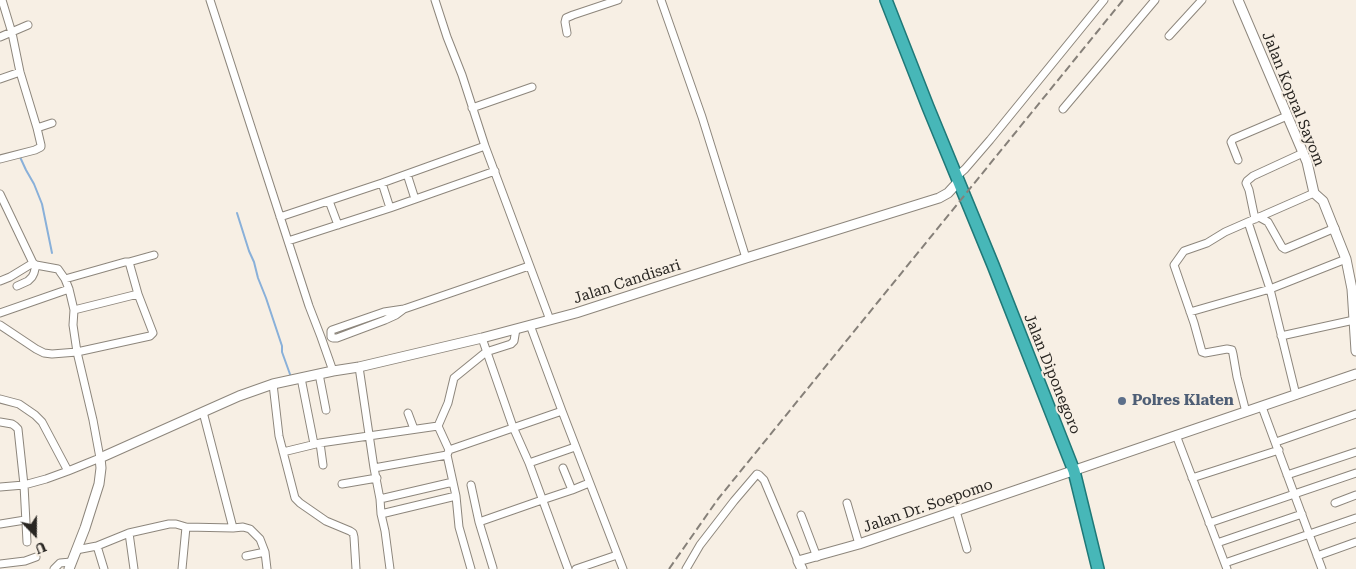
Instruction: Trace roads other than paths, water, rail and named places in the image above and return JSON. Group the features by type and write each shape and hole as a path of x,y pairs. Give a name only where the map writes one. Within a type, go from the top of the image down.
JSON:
{"highway":[{"name":"Jalan Diponegoro","path":"886,0 1074,471 1098,569"}],"street":[{"path":"0,159 39,148 41,144 2,0"},
{"path":"210,0 309,306 333,371"},
{"path":"435,0 485,146 550,320"},
{"path":"567,33 566,18 618,0"},
{"path":"662,0 708,134 746,258"},
{"path":"958,178 1104,0"},
{"path":"1063,109 1155,0"},
{"path":"1169,36 1202,0"},
{"name":"Jalan Kopral Sayom","path":"1238,0 1308,162 1314,193 1323,201 1346,259 1354,288 1356,351"},
{"path":"0,37 28,25"},
{"path":"0,79 20,72"},
{"path":"472,108 532,87"},
{"path":"1238,160 1231,142 1233,139 1287,116"},
{"path":"37,128 52,123"},
{"path":"280,217 485,146"},
{"path":"1296,395 1246,183 1253,176 1303,153"},
{"path":"288,241 495,171"},
{"path":"407,174 415,199"},
{"name":"Jalan Candisari","path":"100,458 239,396 273,384 333,371 484,345 516,329 576,313 938,198 948,193 958,178"},
{"path":"382,183 390,208"},
{"path":"1246,412 1237,377 1234,354 1232,350 1203,353 1174,265 1184,251 1207,243 1224,232 1314,193"},
{"path":"0,194 34,264 32,277 17,286"},
{"path":"329,200 338,225"},
{"path":"1254,219 1268,222 1285,249 1335,228"},
{"path":"66,279 154,254"},
{"path":"1190,312 1270,288 1346,259"},
{"path":"0,325 44,353 58,354 76,352 152,335 152,329 138,294 129,262"},
{"path":"0,281 34,264 58,269 66,279 74,310 73,325 76,352 93,420 100,458 100,484 70,566 60,563 54,569"},
{"path":"321,337 331,334 333,338 337,338 385,320 404,309 529,266"},
{"path":"0,313 69,289"},
{"path":"74,310 138,294"},
{"path":"1281,336 1355,323"},
{"path":"530,325 623,569"},
{"path":"484,345 511,344 514,342 516,329"},
{"path":"471,569 459,527 456,496 448,453 438,426 448,403 454,378 472,364 484,345"},
{"path":"484,345 513,427 529,463 568,569"},
{"path":"359,367 381,514 386,531 390,569"},
{"path":"319,374 326,410"},
{"name":"Jalan Dr. Soepomo","path":"800,565 817,557 1356,374"},
{"path":"297,378 323,465"},
{"path":"273,384 279,436 292,490 297,501 326,521 353,533 356,569"},
{"path":"0,399 19,404 35,414 42,422 68,471"},
{"path":"1262,407 1322,569"},
{"path":"374,468 448,453 513,427 562,411"},
{"path":"203,412 233,528"},
{"path":"408,413 414,429"},
{"path":"1276,442 1356,414"},
{"path":"0,422 12,424 18,430 24,485 27,542"},
{"path":"283,452 317,443 438,426"},
{"path":"1176,436 1226,566 1356,518"},
{"path":"529,463 575,447"},
{"path":"1192,478 1279,450"},
{"path":"1288,475 1356,452"},
{"path":"0,487 24,485 68,471 100,458"},
{"path":"563,468 572,490"},
{"path":"1209,523 1356,473"},
{"path":"686,569 700,545 734,500 757,474 764,480 800,565"},
{"path":"342,484 377,478"},
{"path":"380,499 453,482"},
{"path":"480,522 589,483"},
{"path":"471,485 492,569"},
{"path":"1335,503 1356,495"},
{"path":"381,514 456,496"},
{"path":"847,504 859,544"},
{"path":"956,511 967,549"},
{"path":"1217,543 1302,514"},
{"path":"801,515 817,557"},
{"path":"0,524 25,520"},
{"path":"76,550 97,546 129,533 159,525 243,527 250,529 260,539 265,552 267,569"},
{"path":"182,569 186,527"},
{"path":"129,533 134,569"},
{"path":"1317,556 1356,542"},
{"path":"97,546 104,569"},
{"path":"246,556 265,552"},
{"path":"576,569 617,555"},
{"path":"0,564 26,561 36,557"}],"waterway":[{"path":"20,157 42,204 52,253"},
{"path":"237,213 291,377"}],"railway":[{"path":"669,569 718,499 1123,0"}],"place":[{"name":"Polres Klaten","path":"1122,401"}]}
